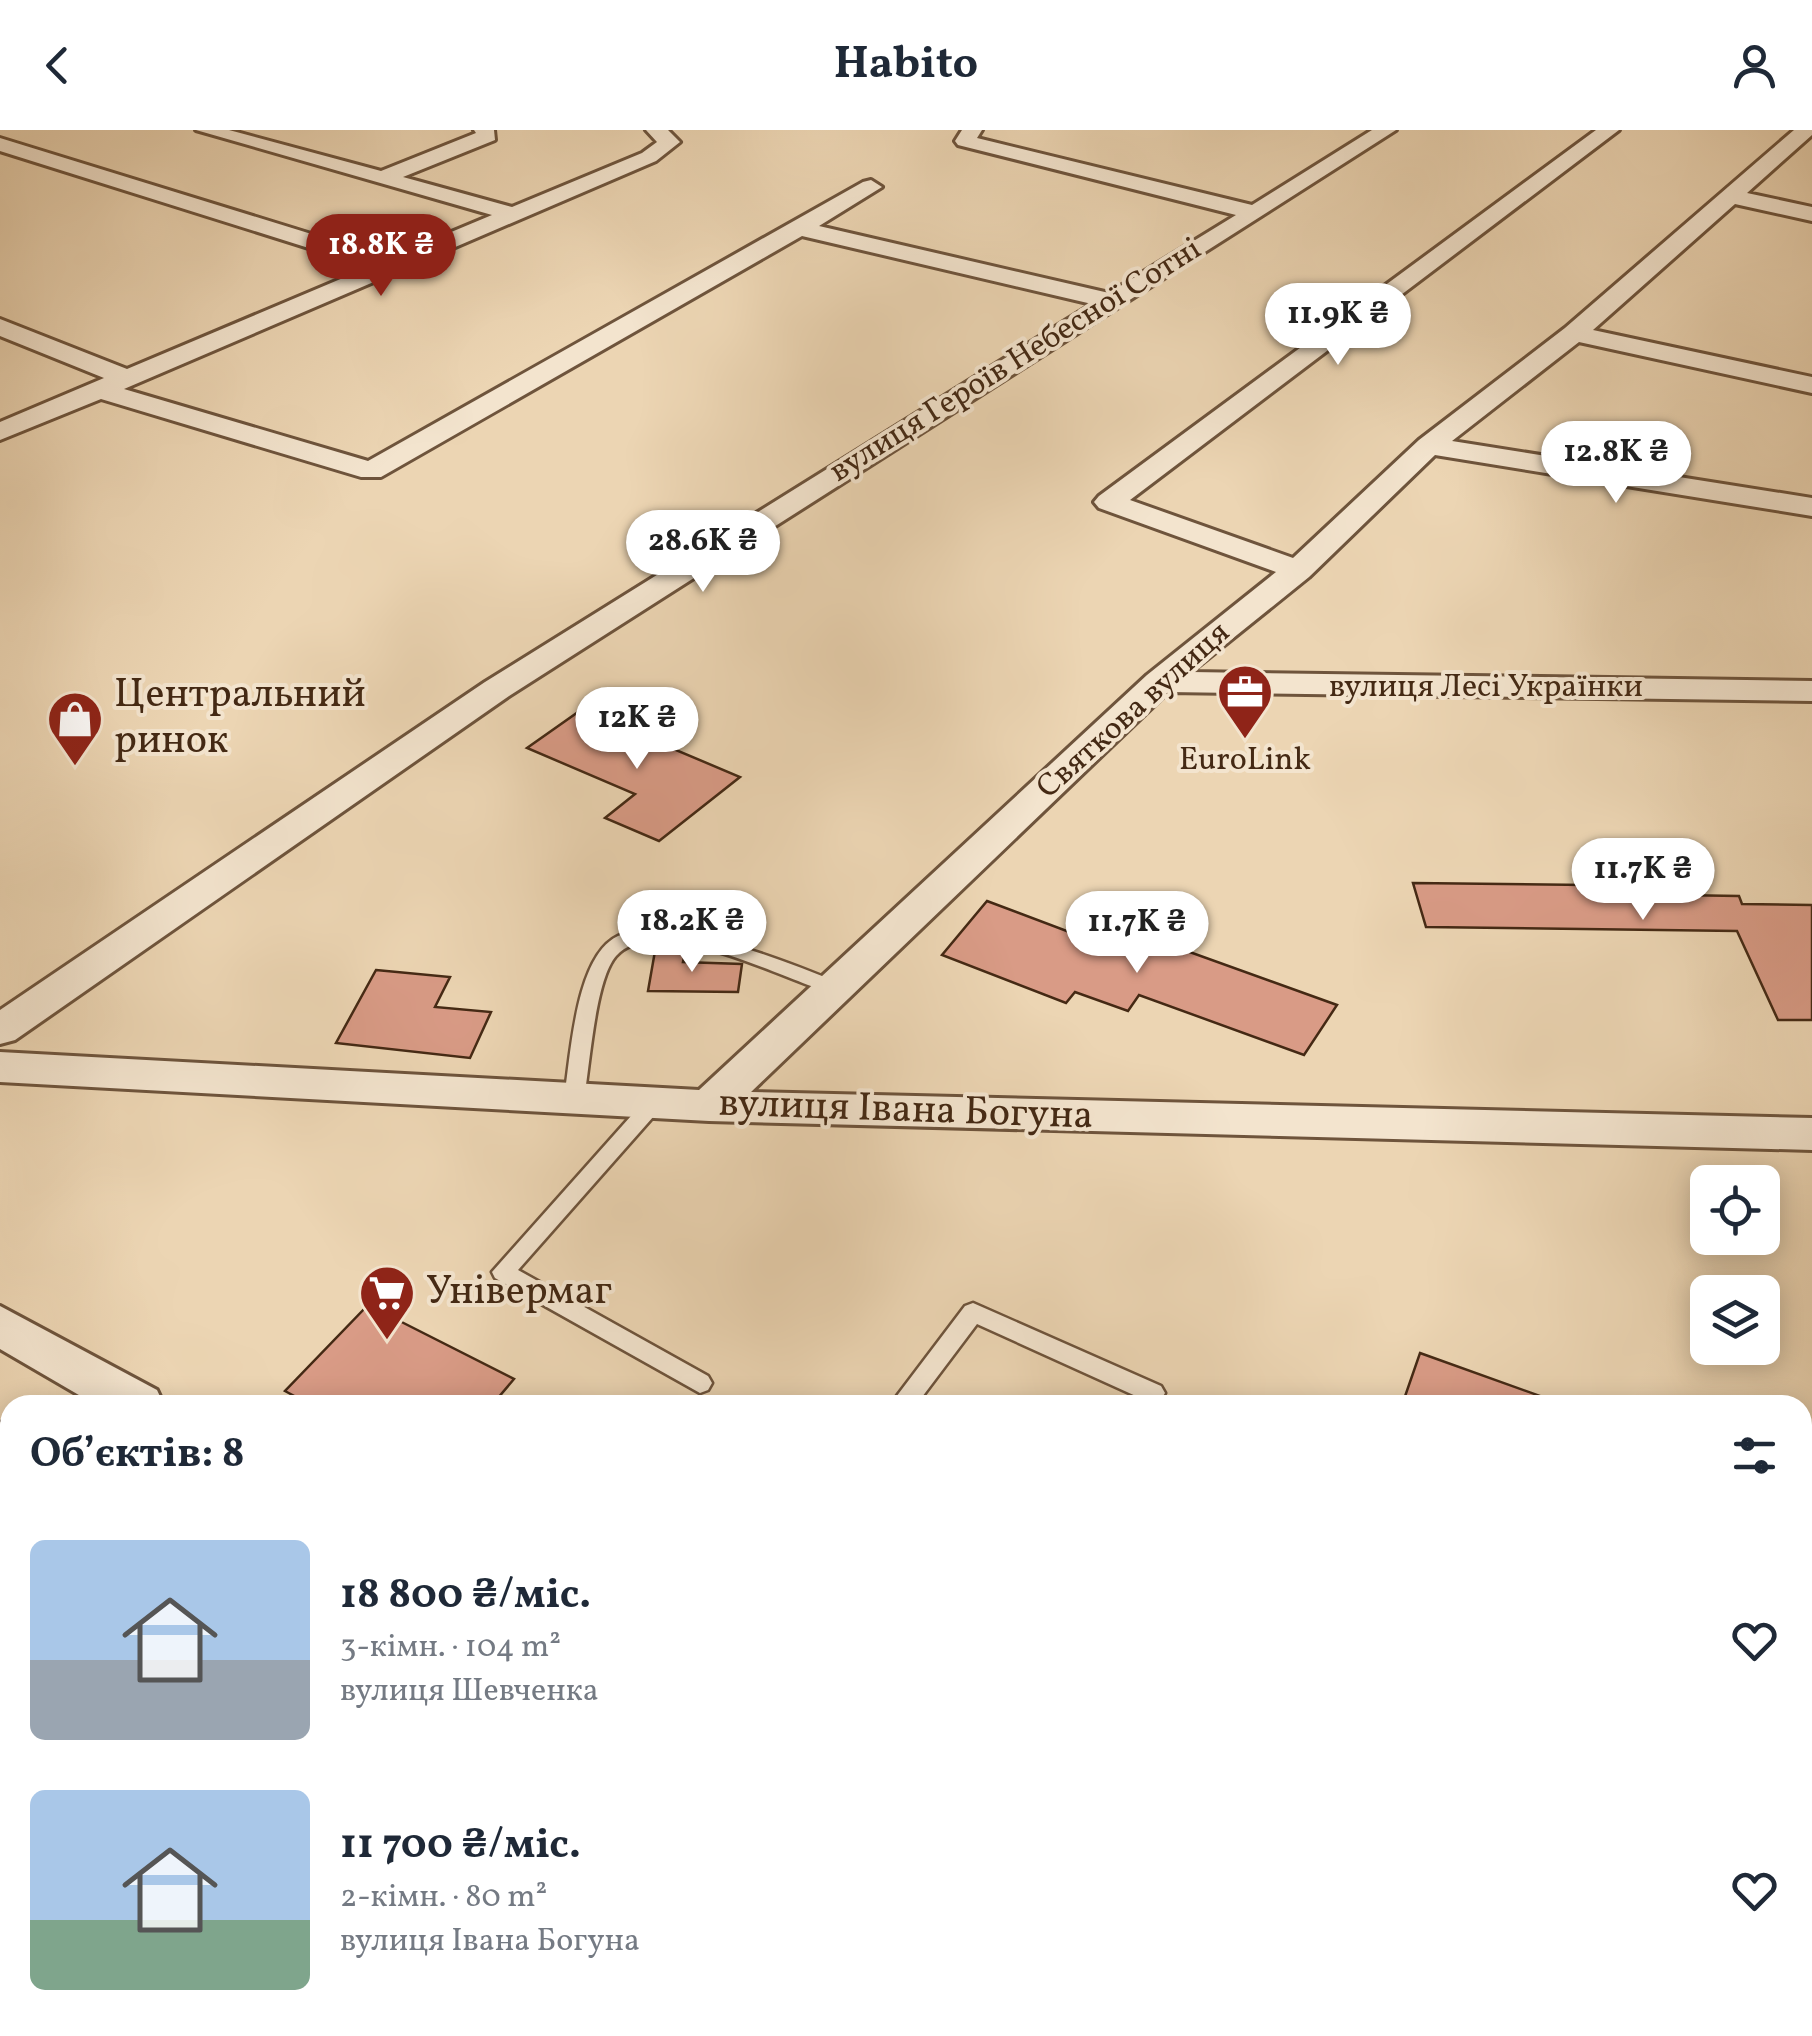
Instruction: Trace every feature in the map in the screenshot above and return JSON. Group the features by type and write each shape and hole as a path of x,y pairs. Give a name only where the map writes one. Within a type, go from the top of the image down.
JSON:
{"street":[{"path":"206,130 512,214"},
{"path":"383,178 488,136 484,130"},
{"path":"0,432 667,148 670,142 656,130"},
{"path":"972,130 966,141 1254,212"},
{"name":"вулиця Героїв Небесної Сотні","path":"0,1030 497,689 1110,300 1386,130"},
{"path":"1298,570 1108,502 1609,130"},
{"name":"Святкова вулиця","path":"710,1106 1160,682 1298,570 1429,446 1574,333 1806,130"},
{"path":"0,144 389,266"},
{"path":"100,390 371,470 871,187"},
{"path":"1730,196 1812,214"},
{"path":"798,228 1110,300"},
{"path":"0,327 127,378"},
{"path":"1574,333 1812,385"},
{"path":"1429,446 1812,507"},
{"name":"вулиця Лесі Українки","path":"1160,682 1812,691"},
{"name":"вулиця Івана Богуна","path":"0,1067 710,1106 1812,1134"},
{"path":"0,1325 122,1395"}],"lane":[{"path":"574,1098 596,982 608,952 626,940 671,938 751,954 834,988"},
{"path":"654,1102 503,1272 700,1383"},
{"path":"910,1395 974,1312 1153,1392 1151,1395"}],"building":[{"path":"581,710 740,777 659,841 605,818 635,794 527,748"},
{"path":"1413,883 1673,886 1676,895 1739,896 1742,904 1812,905 1812,1020 1778,1020 1737,931 1426,927"},
{"path":"987,901 1109,947 1123,928 1337,1005 1304,1055 1139,995 1128,1011 1075,992 1066,1003 942,955"},
{"path":"655,951 685,952 683,962 742,964 738,992 648,991"},
{"path":"376,970 450,977 435,1007 491,1012 470,1058 336,1043"},
{"name":"Універмаг","path":"368,1305 514,1379 500,1395 292,1395 285,1391"},
{"path":"1420,1353 1537,1395 1405,1395"}],"place":[{"name":"EuroLink","path":"1245,741"},
{"name":"Центральний ринок","path":"75,768"},
{"name":"Універмаг","path":"387,1342"}]}
